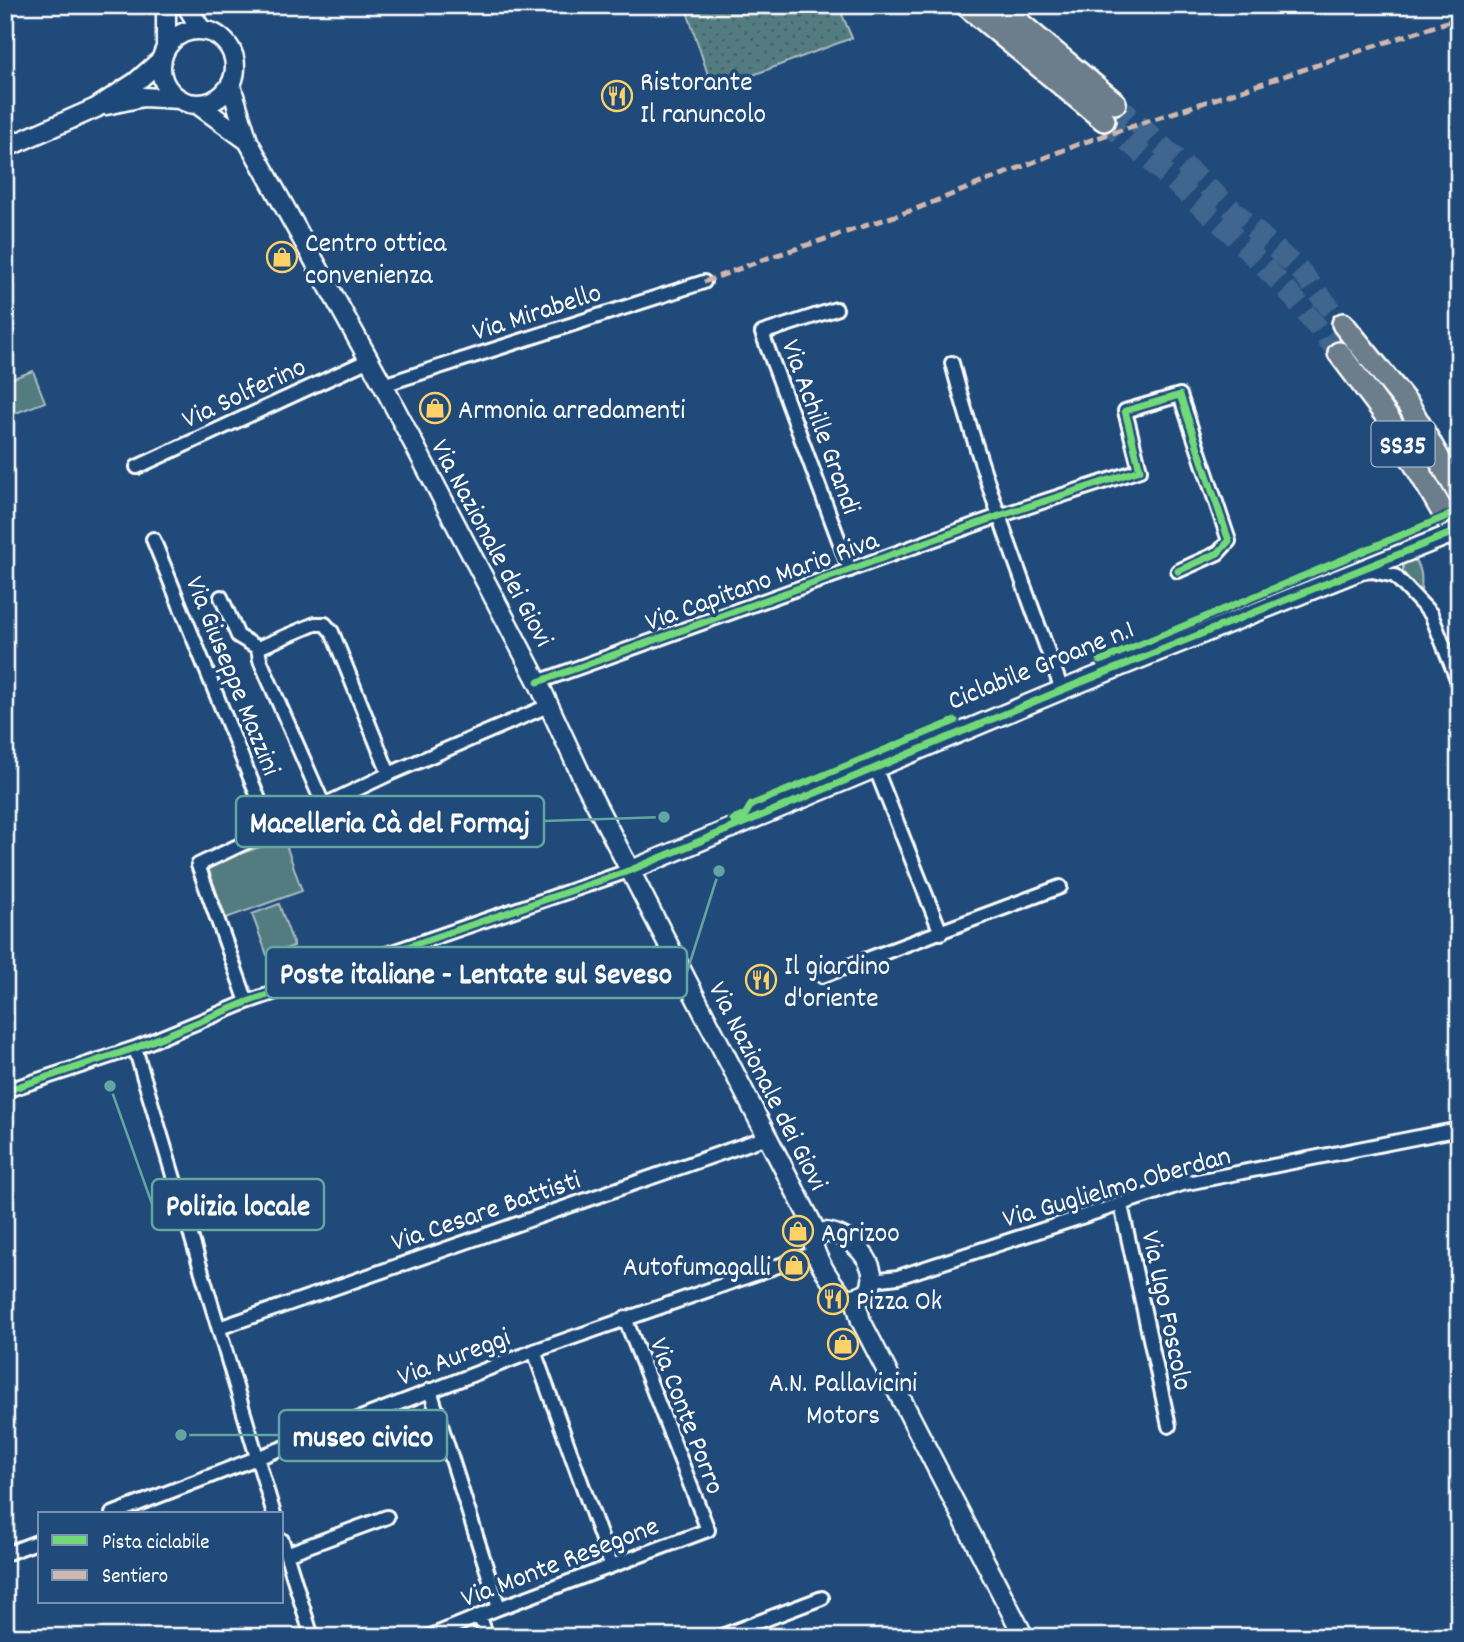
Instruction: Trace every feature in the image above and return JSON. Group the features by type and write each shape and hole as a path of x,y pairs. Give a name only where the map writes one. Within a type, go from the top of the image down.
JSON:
{"highway":[{"path":"967,5 1110,112 998,5"},
{"name":"SS35","path":"1343,324 1409,406 1459,494"},
{"name":"SS35","path":"1339,353 1390,421 1455,535"}],"main road":[{"path":"166,5 164,82 179,99"},
{"path":"186,5 201,29"},
{"path":"5,148 96,107 136,82 183,33 201,29 219,36 232,51 236,70 231,86 217,100 197,104 179,99 143,97 96,107"},
{"name":"Via Nazionale dei Giovi","path":"231,86 247,141 383,385 538,682 767,1138 816,1244 824,1270 845,1297 855,1298"},
{"name":"Via Nazionale dei Giovi","path":"197,104 247,141"},
{"path":"631,870 1062,690 1349,574 1455,535"},
{"name":"Via Nazionale dei Giovi","path":"816,1244 832,1232 841,1235 856,1245 864,1256 873,1280"},
{"path":"873,1280 868,1293 855,1298 861,1321 1024,1637"}],"street":[{"name":"Via Mirabello","path":"383,385 704,282"},
{"name":"Via Achille Grandi","path":"836,309 762,332 850,570"},
{"name":"Via Solferino","path":"137,467 369,360"},
{"path":"952,363 966,416 999,516 1062,690"},
{"name":"Via Capitano Mario Riva","path":"538,682 999,516 1140,470 1125,411 1180,396 1229,541 1218,553 1178,571"},
{"name":"Via Giuseppe Mazzini","path":"153,539 271,830"},
{"path":"1349,574 1372,571 1395,576 1431,614 1459,684"},
{"path":"221,597 238,636 258,648 260,660 323,804"},
{"path":"258,648 315,624 325,624 332,632 389,774"},
{"path":"247,1002 198,864 389,774 548,705"},
{"path":"875,767 941,933"},
{"path":"5,1091 135,1048 247,1002 631,870"},
{"path":"822,976 1060,887"},
{"path":"135,1048 273,1512"},
{"name":"Via Guglielmo Oberdan","path":"873,1280 898,1277 1182,1185 1459,1129"},
{"name":"Via Cesare Battisti","path":"219,1328 767,1138"},
{"name":"Via Ugo Foscolo","path":"1121,1205 1168,1426"},
{"name":"Via Aureggi","path":"117,1512 816,1244"},
{"name":"Via Conte Porro","path":"625,1318 708,1530"},
{"path":"534,1351 611,1565"},
{"path":"430,1390 499,1608"},
{"path":"286,1555 387,1517"},
{"name":"Via Monte Resegone","path":"428,1637 708,1530"},
{"path":"5,1554 38,1542"},
{"path":"284,1548 312,1637"},
{"path":"719,1637 822,1598"},
{"path":"480,1616 487,1637"}],"green space":[{"path":"685,5 838,5 852,38 713,90"},
{"path":"33,371 45,402 5,417 5,381"},
{"path":"1410,557 1419,568 1421,592 1403,573 1403,560"},
{"path":"284,839 302,891 226,918 207,865"},
{"path":"279,904 294,946 267,955 252,914"}],"tunnel":[{"path":"1115,103 1302,273 1343,324"},
{"path":"1104,120 1230,232 1287,290 1339,353"}],"marked path":[{"path":"704,282 913,210 1079,144 1459,18"}],"cycle path":[{"path":"538,682 999,516 1140,470 1125,411 1180,395 1229,541 1218,553 1178,571"},
{"name":"Ciclabile Groane n.1","path":"1100,661 1459,511"},
{"path":"5,1091 135,1048 247,1002 631,870 1062,690 1459,530"},
{"name":"Ciclabile Groane n.1","path":"733,820 745,815 751,805 955,721"}],"place":[{"name":"Ristorante Il ranuncolo","path":"617,96"},
{"name":"Centro ottica convenienza","path":"282,257"},
{"name":"Armonia arredamenti","path":"435,408"},
{"name":"Macelleria Cà del Formaj","path":"664,817"},
{"name":"Poste italiane - Lentate sul Seveso","path":"719,871"},
{"name":"Il giardino d'oriente","path":"761,980"},
{"name":"Polizia locale","path":"110,1086"},
{"name":"Agrizoo","path":"798,1231"},
{"name":"Autofumagalli","path":"794,1265"},
{"name":"Pizza Ok","path":"833,1299"},
{"name":"A.N. Pallavicini Motors","path":"843,1344"},
{"name":"museo civico","path":"181,1435"}]}
